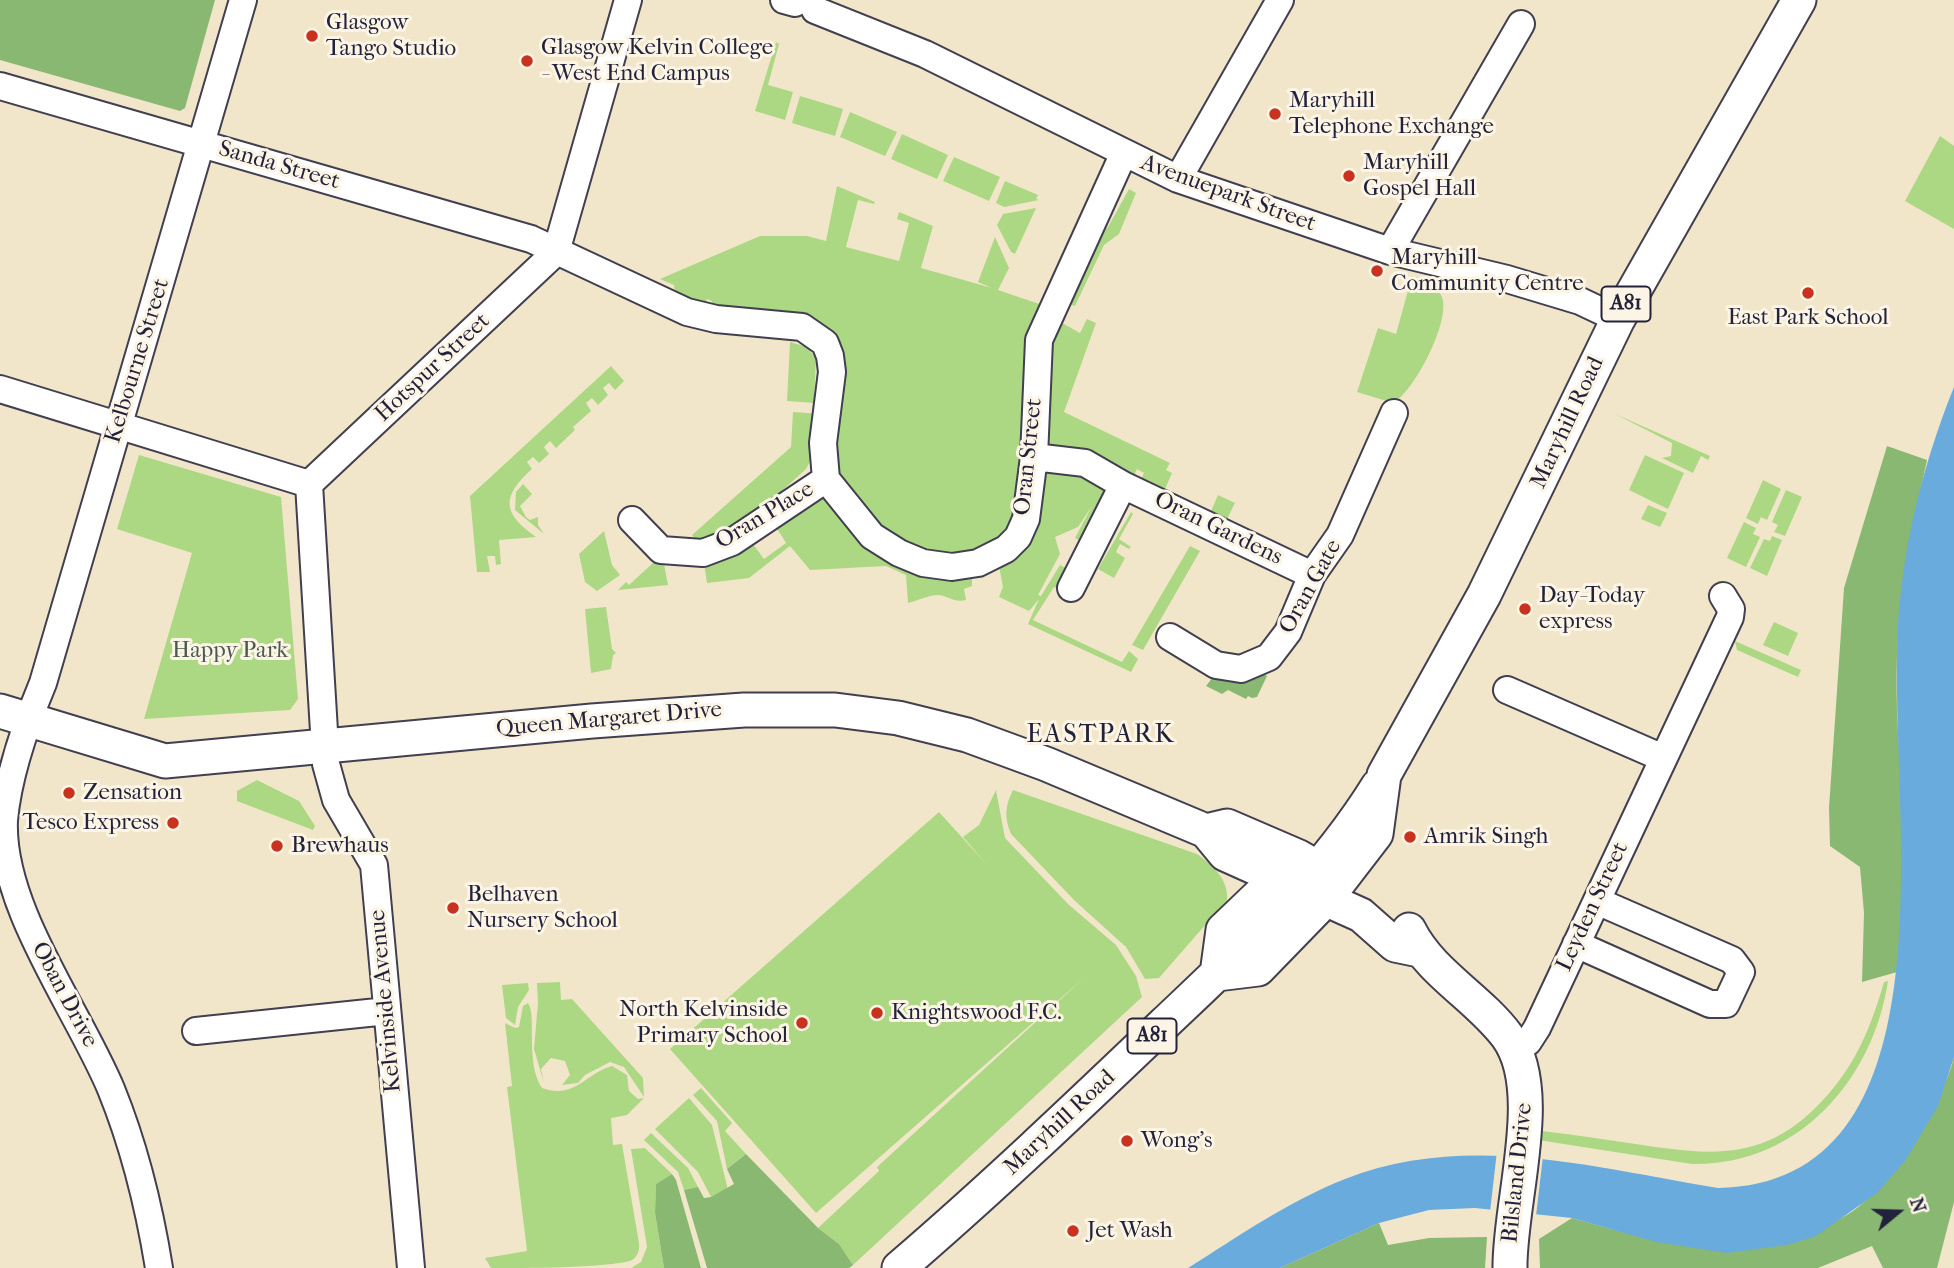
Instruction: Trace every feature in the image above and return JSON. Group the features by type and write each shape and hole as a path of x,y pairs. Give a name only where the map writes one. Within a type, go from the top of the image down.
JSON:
{"main road":[{"name":"Maryhill Road","path":"1217,974 1223,930 1311,878 1376,834 1384,775 1484,595 1618,319 1799,0"},
{"name":"Queen Margaret Drive","path":"14,715 165,761 692,713 767,709 855,712 910,720 967,735 1046,764 1206,831 1225,854 1311,878"},
{"name":"Maryhill Road","path":"899,1268 1058,1127 1217,974 1258,969 1311,878 1335,810 1384,775"},
{"name":"Bilsland Drive","path":"1311,878 1375,901 1409,930 1419,950 1499,1026 1515,1050 1524,1079 1527,1108 1511,1228 1510,1268"}],"street":[{"name":"Kelbourne Street","path":"14,715 43,683 243,0"},
{"path":"628,0 556,252 687,312 716,319 802,327 825,343 832,372 823,443 826,479"},
{"path":"1178,179 1280,0"},
{"name":"Avenuepark Street","path":"798,4 925,54 1124,155 1178,179 1391,251 1507,279 1580,301 1618,319"},
{"path":"1391,251 1521,24"},
{"name":"Sanda Street","path":"0,86 531,239 556,252"},
{"name":"Oran Street","path":"826,479 872,536 899,553 923,563 952,567 978,563 1006,549 1018,537 1026,519 1034,457 1039,340 1124,155"},
{"name":"Hotspur Street","path":"309,484 556,252"},
{"path":"0,389 309,484 324,746"},
{"name":"Oran Gate","path":"1170,637 1216,665 1241,669 1256,665 1269,657 1288,632 1312,575 1340,535 1394,413"},
{"name":"Oran Gardens","path":"1034,457 1085,463 1123,485 1312,575"},
{"name":"Oran Place","path":"632,520 661,550 703,553 733,542 826,479"},
{"path":"1070,587 1123,485"},
{"name":"Leyden Street","path":"1515,1050 1526,1045 1534,1034 1730,617 1731,609 1723,596"},
{"path":"1507,690 1663,758"},
{"name":"Oban Drive","path":"14,715 4,822 9,870 17,902 39,951 89,1040 133,1145 147,1196 159,1268"},
{"name":"Kelvinside Avenue","path":"324,746 336,800 374,865 411,1268"},
{"path":"1576,944 1710,1004 1726,1004 1731,994 1741,972 1732,960 1597,901"},
{"path":"196,1031 387,1011"}],"green space":[{"path":"0,0 215,0 185,108 180,111 0,60"},
{"path":"776,42 779,44 768,85 793,92 785,120 755,111"},
{"path":"800,96 843,109 835,136 792,123"},
{"path":"850,112 897,132 885,156 840,137"},
{"path":"902,134 948,155 937,179 891,159"},
{"path":"1940,136 1954,146 1954,229 1905,201"},
{"path":"954,157 1000,177 989,201 943,181"},
{"path":"1005,181 1038,195 1036,199 1039,200 1004,207 996,203"},
{"path":"837,186 875,202 874,204 858,200 846,247 899,261 909,223 897,219 899,212 933,226 921,268 992,288 978,282 995,237 1009,268 998,290 1057,310 1055,319 1080,333 1087,319 1096,323 1064,412 1170,463 1166,470 1172,473 1165,489 1155,493 1139,484 1144,473 1137,469 1132,481 1104,488 1107,495 1085,544 1075,538 1092,506 1078,527 1055,537 1060,554 1038,595 1041,596 1060,565 1071,571 1061,590 1054,587 1033,620 1122,662 1129,651 1138,659 1131,672 1028,624 1039,599 1029,611 999,597 1003,587 999,566 972,573 972,586 964,589 966,600 962,601 938,595 908,603 906,575 886,566 810,570 790,546 749,578 707,583 704,563 728,558 753,544 764,559 786,543 776,527 831,474 829,335 711,306 712,301 707,299 704,308 675,294 674,285 660,279 760,236 807,236 826,241"},
{"path":"1129,189 1136,193 1119,234 1104,245 1075,306 1066,303 1095,239 1108,227"},
{"path":"1036,208 1015,254 1011,252 997,225 1003,214"},
{"path":"1412,276 1437,289 1442,297 1441,322 1420,371 1402,396 1393,403 1357,392 1378,328 1396,334"},
{"path":"790,342 807,347 816,358 814,403 787,401"},
{"path":"611,366 624,381 615,390 609,383 603,388 608,395 598,405 592,398 586,403 591,411 556,448 550,441 544,447 549,454 539,463 533,457 527,462 532,469 511,496 512,512 536,537 499,540 501,564 496,565 495,556 487,556 490,572 477,572 470,496"},
{"path":"793,412 821,414 816,450 806,469 745,524 698,543 692,535 791,447"},
{"path":"1615,414 1710,456 1708,460 1701,456 1693,473 1662,458 1671,456 1672,443"},
{"path":"1887,446 1927,460 1904,580 1897,654 1898,733 1910,889 1911,968 1862,982 1864,913 1860,867 1830,846 1829,808 1844,588"},
{"name":"Happy Park","path":"139,455 281,497 298,699 290,710 144,719 192,553 117,529"},
{"path":"1645,455 1684,473 1668,509 1629,490"},
{"path":"1763,480 1781,489 1767,520 1761,517 1758,524 1746,518"},
{"path":"523,484 532,494 520,506 530,520 538,517 538,525 544,534 515,510 516,492"},
{"path":"1786,490 1802,497 1785,536 1774,532 1778,525 1772,522"},
{"path":"1218,495 1235,503 1224,525 1215,521 1211,511"},
{"path":"1648,505 1667,513 1660,527 1641,519"},
{"path":"1131,512 1133,514 1119,539 1131,547 1129,549 1120,544 1116,552 1125,558 1114,578 1098,569"},
{"path":"1744,522 1756,528 1753,534 1760,537 1746,567 1727,558"},
{"path":"604,531 612,565 620,575 597,591 585,582 579,554"},
{"path":"1772,536 1782,540 1767,576 1750,568 1764,539 1770,541"},
{"path":"1190,546 1200,551 1143,650 1132,645"},
{"path":"654,562 664,564 668,585 618,590 626,582 629,585"},
{"path":"606,607 612,649 616,653 613,655 611,669 591,673 585,609"},
{"path":"1774,622 1798,633 1788,656 1763,645"},
{"path":"1735,641 1801,670 1798,677 1737,650"},
{"path":"1263,673 1267,676 1257,697 1248,696 1246,699 1228,690 1222,694 1206,686 1213,677 1230,681"},
{"path":"257,780 299,801 315,826 313,830 237,801 237,791"},
{"name":"Knightswood F.C.","path":"996,790 1005,838 1068,904 1116,945 1136,976 1142,997 853,1265 839,1244 818,1228 879,1171 877,1167 1085,977 816,1213 670,1049 939,812 988,866 963,837 979,825"},
{"path":"1013,790 1197,854 1214,868 1222,879 1227,900 1159,978 1145,979 1126,947 1075,901 1011,834 1006,812"},
{"path":"1888,981 1880,1017 1866,1052 1847,1083 1824,1110 1797,1133 1765,1150 1730,1161 1692,1164 1506,1135 1506,1127 1706,1152 1754,1146 1778,1136 1801,1121 1835,1086 1854,1058 1874,1014 1884,982"},
{"path":"560,982 561,1000 572,999 643,1078 644,1097 624,1067 610,1062 585,1075 578,1083 562,1085 570,1075 565,1061 551,1058 541,1069 544,1083 534,1049 537,983"},
{"path":"528,983 529,990 518,1007 515,1025 506,1018 502,985"},
{"path":"528,1003 532,1018 534,1066 542,1088 563,1091 612,1066 627,1075 629,1091 638,1099 644,1098 627,1115 611,1118 613,1145 622,1144 639,1243 638,1254 630,1261 583,1266 491,1268 485,1258 527,1251 507,1087 512,1086 505,1023 519,1027 523,1006"},
{"path":"1954,1057 1954,1202 1937,1268 1883,1268 1872,1246 1818,1268 1540,1268 1539,1239 1572,1218 1644,1237 1716,1246 1751,1246 1785,1240 1820,1229 1853,1211 1900,1165 1939,1095"},
{"path":"701,1088 732,1123 725,1131 746,1154 727,1169 717,1121 693,1095"},
{"path":"689,1098 712,1125 728,1190 711,1197 698,1172 655,1129"},
{"path":"651,1133 688,1168 698,1187 684,1190 678,1172 644,1140"},
{"path":"645,1148 672,1174 656,1184 655,1213 664,1268 631,1268 641,1262 647,1247 631,1149"},
{"path":"746,1154 818,1228 839,1244 853,1265 849,1268 707,1268 684,1190 698,1187 704,1198 734,1184 727,1169"},
{"path":"672,1174 701,1268 664,1268 655,1213 656,1184"},
{"path":"1379,1223 1388,1245 1429,1238 1487,1237 1485,1268 1280,1268"}],"water":[{"path":"1954,387 1954,1057 1938,1106 1905,1161 1877,1193 1816,1236 1787,1245 1727,1253 1656,1242 1572,1218 1475,1208 1429,1210 1379,1223 1280,1268 1188,1268 1304,1198 1345,1179 1391,1165 1437,1157 1484,1155 1531,1158 1718,1188 1793,1171 1845,1128 1877,1063 1895,985 1901,899 1898,621 1913,518 1931,452"}],"pier":[{"path":"1497,1151 1543,1156 1536,1216 1490,1212"}],"place":[{"name":"Glasgow Tango Studio","path":"312,36"},
{"name":"Glasgow Kelvin College - West End Campus","path":"527,61"},
{"name":"Maryhill Telephone Exchange","path":"1275,114"},
{"name":"Maryhill Gospel Hall","path":"1349,176"},
{"name":"Maryhill Community Centre","path":"1377,271"},
{"name":"East Park School","path":"1808,293"},
{"name":"Day-Today express","path":"1525,609"},
{"name":"Zensation","path":"69,793"},
{"name":"Tesco Express","path":"173,823"},
{"name":"Amrik Singh","path":"1410,837"},
{"name":"Brewhaus","path":"277,846"},
{"name":"Belhaven Nursery School","path":"453,908"},
{"name":"Knightswood F.C.","path":"877,1013"},
{"name":"North Kelvinside Primary School","path":"802,1023"},
{"name":"Wong's","path":"1127,1141"},
{"name":"Jet Wash","path":"1073,1231"}],"district":[{"name":"EASTPARK","path":"1101,736"}]}
